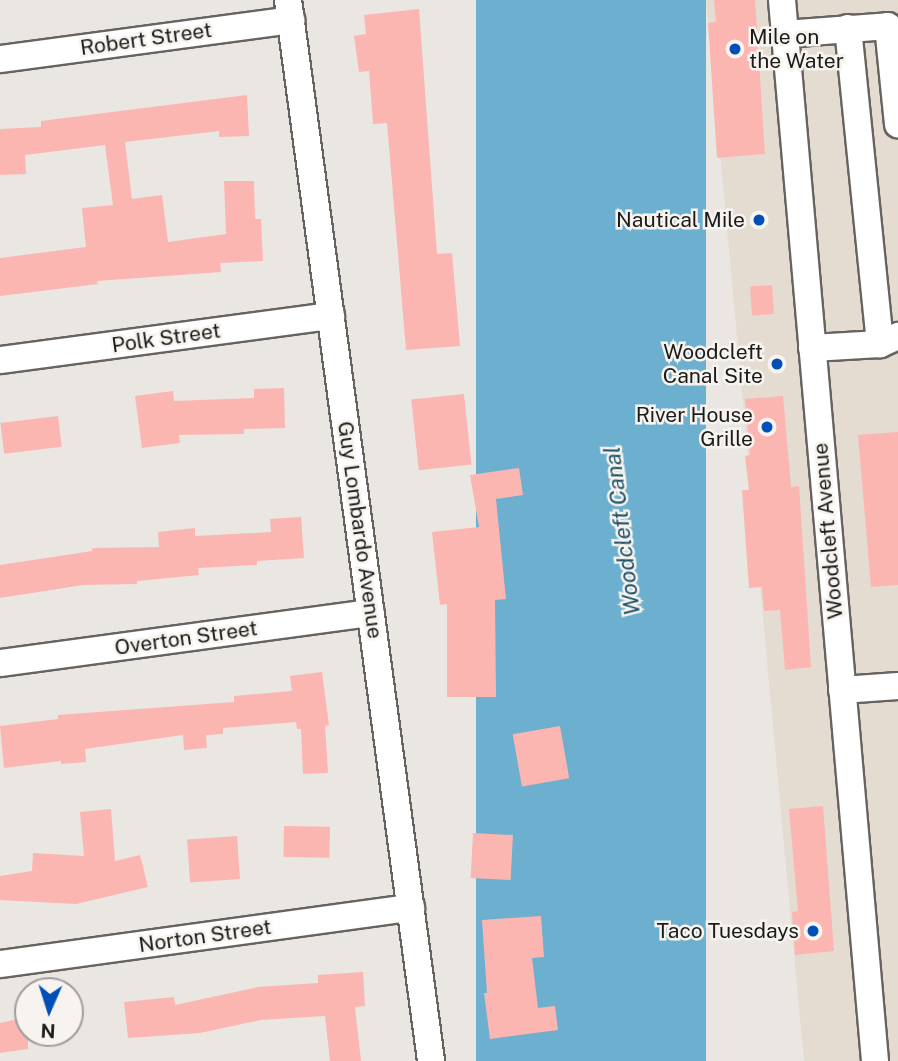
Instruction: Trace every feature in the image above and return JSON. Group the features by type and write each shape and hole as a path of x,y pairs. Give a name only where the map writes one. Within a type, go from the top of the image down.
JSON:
{"street":[{"name":"Woodcleft Avenue","path":"782,0 875,1061"},
{"name":"Robert Street","path":"0,59 290,10"},
{"name":"Guy Lombardo Avenue","path":"290,10 431,1061"},
{"path":"785,34 848,28 889,28 898,124"},
{"path":"812,348 889,340 848,28"},
{"name":"Polk Street","path":"0,360 331,316"},
{"name":"Overton Street","path":"0,663 371,613"},
{"path":"842,690 898,686"},
{"name":"Norton Street","path":"0,964 411,908"}],"shaded area":[{"name":"Nautical Mile","path":"706,0 898,0 898,1061 804,1061"}],"water":[{"name":"Woodcleft Canal","path":"476,0 706,0 706,1061 476,1061"}],"building":[{"path":"714,0 755,0 765,154 717,158 708,23 716,22"},
{"path":"419,9 437,254 452,253 460,346 406,350 387,123 373,124 369,71 359,72 354,36 366,34 364,15"},
{"path":"247,95 249,136 219,137 219,131 125,142 132,199 162,195 168,242 226,234 224,181 254,181 255,219 261,219 263,261 220,263 221,272 97,281 98,284 0,296 0,258 86,247 82,208 113,205 105,145 25,155 26,174 0,175 0,129 41,127 41,121"},
{"path":"772,285 774,314 752,315 750,287"},
{"path":"284,388 285,428 244,429 244,434 179,435 180,443 142,448 135,396 173,391 174,401 254,398 254,389"},
{"path":"464,394 471,465 419,470 411,400"},
{"path":"783,396 791,487 799,486 811,667 785,670 780,610 764,611 762,587 749,588 742,490 749,490 745,456 750,455 745,399"},
{"path":"58,416 62,447 4,454 0,423"},
{"path":"898,432 898,585 871,587 858,435"},
{"path":"519,468 523,495 496,499 506,599 495,600 496,697 447,697 447,604 440,605 432,532 479,527 470,475"},
{"path":"301,517 304,558 257,561 257,565 198,568 199,575 137,581 137,584 83,585 0,598 0,565 92,551 92,548 159,547 158,532 195,528 195,536 271,532 270,519"},
{"path":"322,672 329,725 325,726 328,773 303,774 301,729 297,729 296,722 223,728 223,734 206,735 207,748 184,750 183,735 85,749 86,762 61,764 61,761 4,768 0,726 58,719 58,715 234,702 234,696 292,691 290,676"},
{"path":"560,726 569,778 522,787 513,734"},
{"path":"823,806 834,951 795,955 792,912 798,911 789,809"},
{"path":"111,809 115,861 140,855 148,887 76,904 0,900 0,876 32,871 33,853 84,856 80,812"},
{"path":"284,826 330,827 329,858 283,857"},
{"path":"473,833 513,835 511,880 471,878"},
{"path":"237,836 240,879 190,882 187,839"},
{"path":"541,916 544,957 532,958 538,1008 555,1006 558,1030 490,1039 484,993 487,993 482,920"},
{"path":"363,972 365,1006 355,1007 361,1061 330,1061 325,1016 261,1020 200,1033 128,1038 124,1002 174,997 175,1005 258,987 318,983 318,975"},
{"path":"14,1020 14,1047 28,1049 0,1053 0,1023"}],"place":[{"name":"Mile on the Water","path":"735,49"},
{"name":"Nautical Mile","path":"759,220"},
{"name":"Woodcleft Canal Site","path":"777,364"},
{"name":"River House Grille","path":"767,427"},
{"name":"Taco Tuesdays","path":"813,931"}]}
